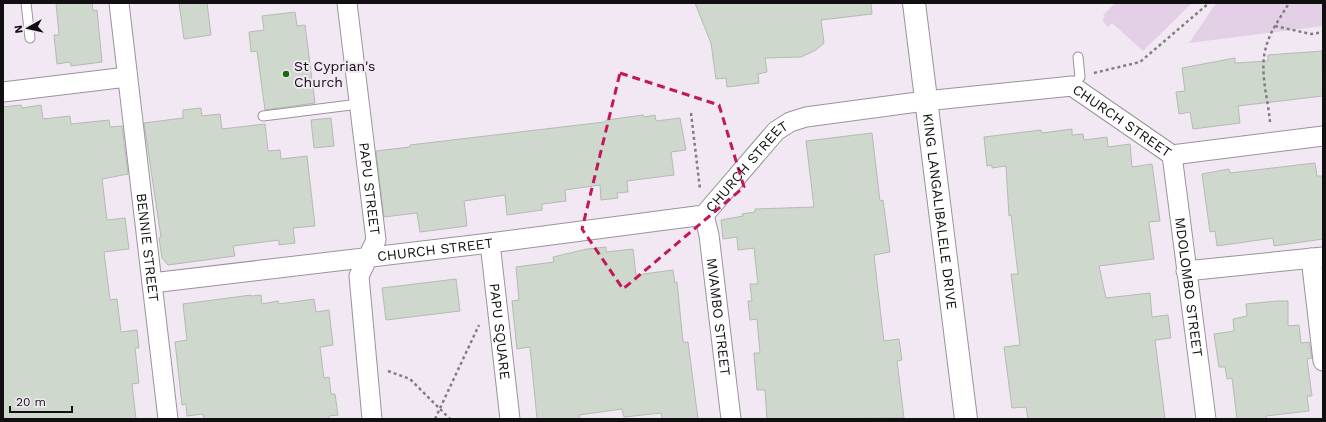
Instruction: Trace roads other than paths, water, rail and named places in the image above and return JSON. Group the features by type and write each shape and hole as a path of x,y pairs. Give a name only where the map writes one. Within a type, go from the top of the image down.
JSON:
{"street":[{"name":"BENNIE STREET","path":"118,3 168,419"},
{"name":"PAPU STREET","path":"347,3 376,240 359,276 372,419"},
{"name":"KING LANGALIBALELE DRIVE","path":"914,3 925,101 966,419"},
{"path":"3,92 127,77"},
{"name":"CHURCH STREET","path":"152,283 490,243 704,215 776,131 790,122 806,117 1076,81 1172,156 1323,136"},
{"name":"MDOLOMBO STREET","path":"1172,156 1206,419"},
{"name":"MVAMBO STREET","path":"704,215 709,235 731,419"},
{"name":"PAPU SQUARE","path":"490,243 510,419"},
{"path":"1186,271 1317,257 1323,361"}],"lane":[{"path":"26,3 30,38"},
{"path":"1076,81 1078,57"},
{"path":"263,116 359,104"}],"place":[{"name":"St Cyprian's Church","path":"286,74"}]}
